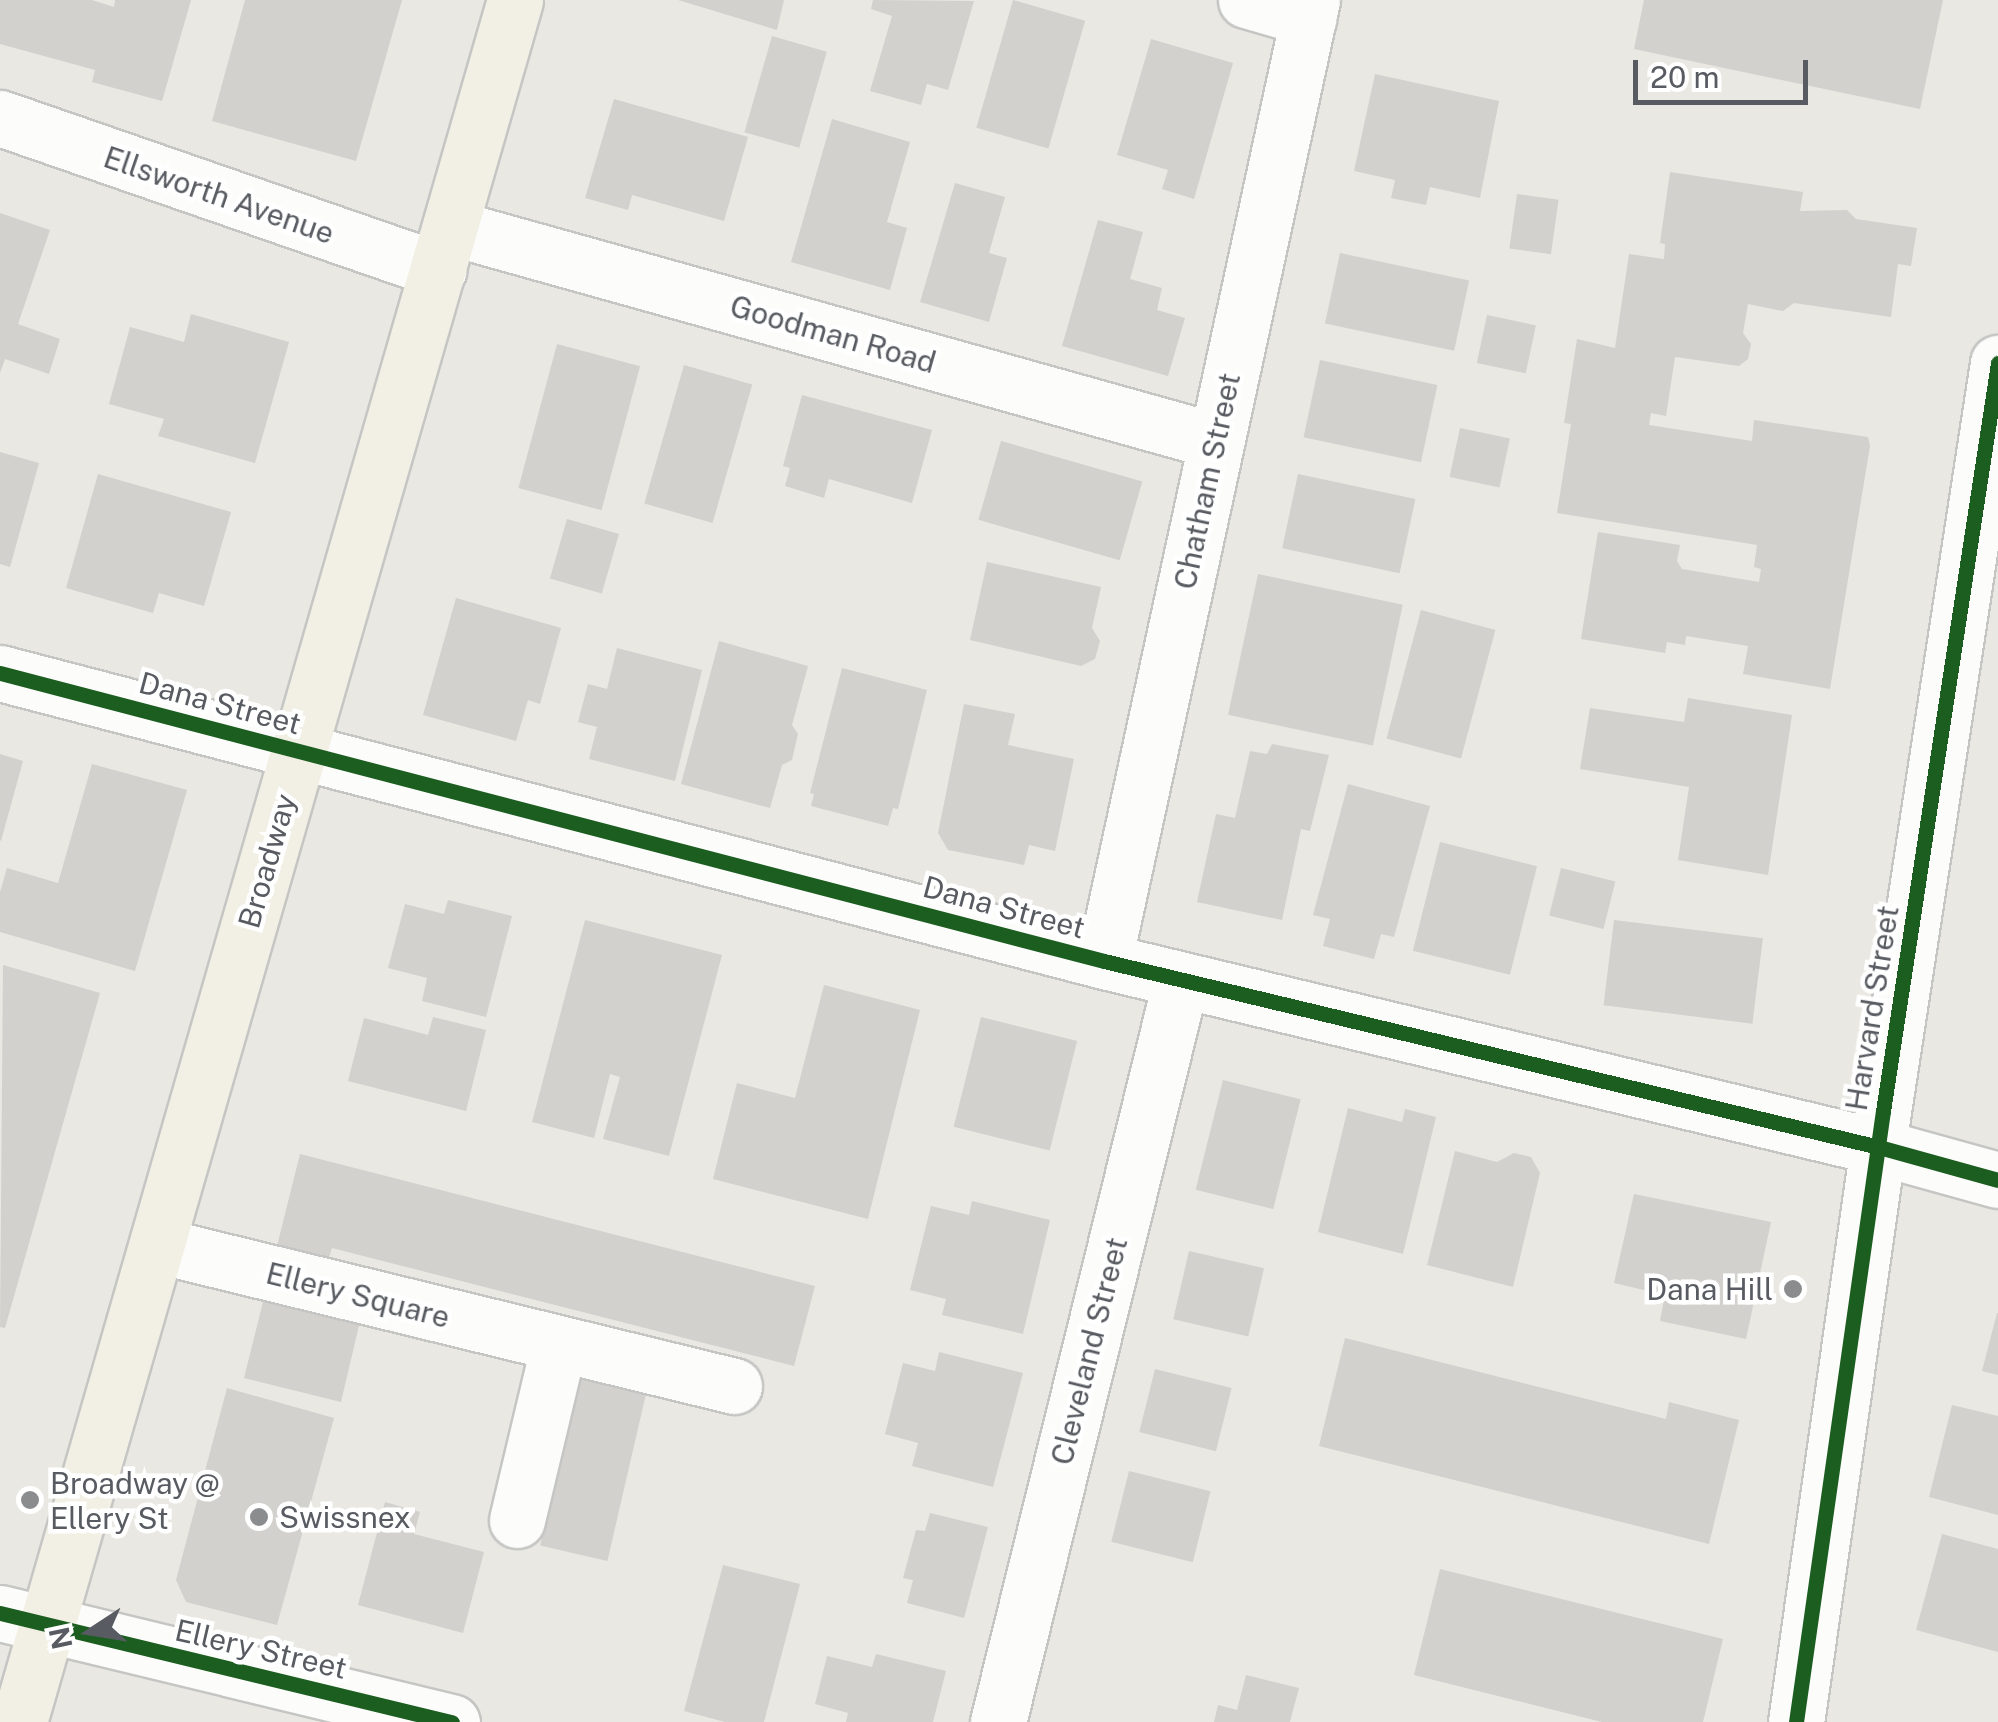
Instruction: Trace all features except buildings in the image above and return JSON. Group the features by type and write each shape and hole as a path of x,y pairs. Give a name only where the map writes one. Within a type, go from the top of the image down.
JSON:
{"main road":[{"name":"Broadway","path":"19,1722 24,1619 157,1245 515,0"}],"street":[{"path":"1246,0 1310,9"},
{"name":"Chatham Street","path":"1104,962 1310,9"},
{"name":"Ellsworth Avenue","path":"0,118 444,248"},
{"name":"Goodman Road","path":"444,248 1216,441"},
{"name":"Harvard Street","path":"1796,1722 1998,363"},
{"name":"Dana Street","path":"0,672 1104,962 1879,1146 1998,1180"},
{"name":"Cleveland Street","path":"998,1722 1181,980"},
{"name":"Ellery Square","path":"157,1245 734,1386"},
{"path":"517,1520 559,1344"},
{"name":"Ellery Street","path":"24,1619 452,1722"}],"cycle path":[{"path":"1796,1722 1883,1111 1998,363"},
{"path":"0,673 1104,961 1879,1147 1998,1180"},
{"path":"0,1613 452,1722"}],"place":[{"name":"Dana Hill","path":"1793,1289"},
{"name":"Broadway @ Ellery St","path":"30,1500"},
{"name":"Swissnex","path":"259,1517"}]}
